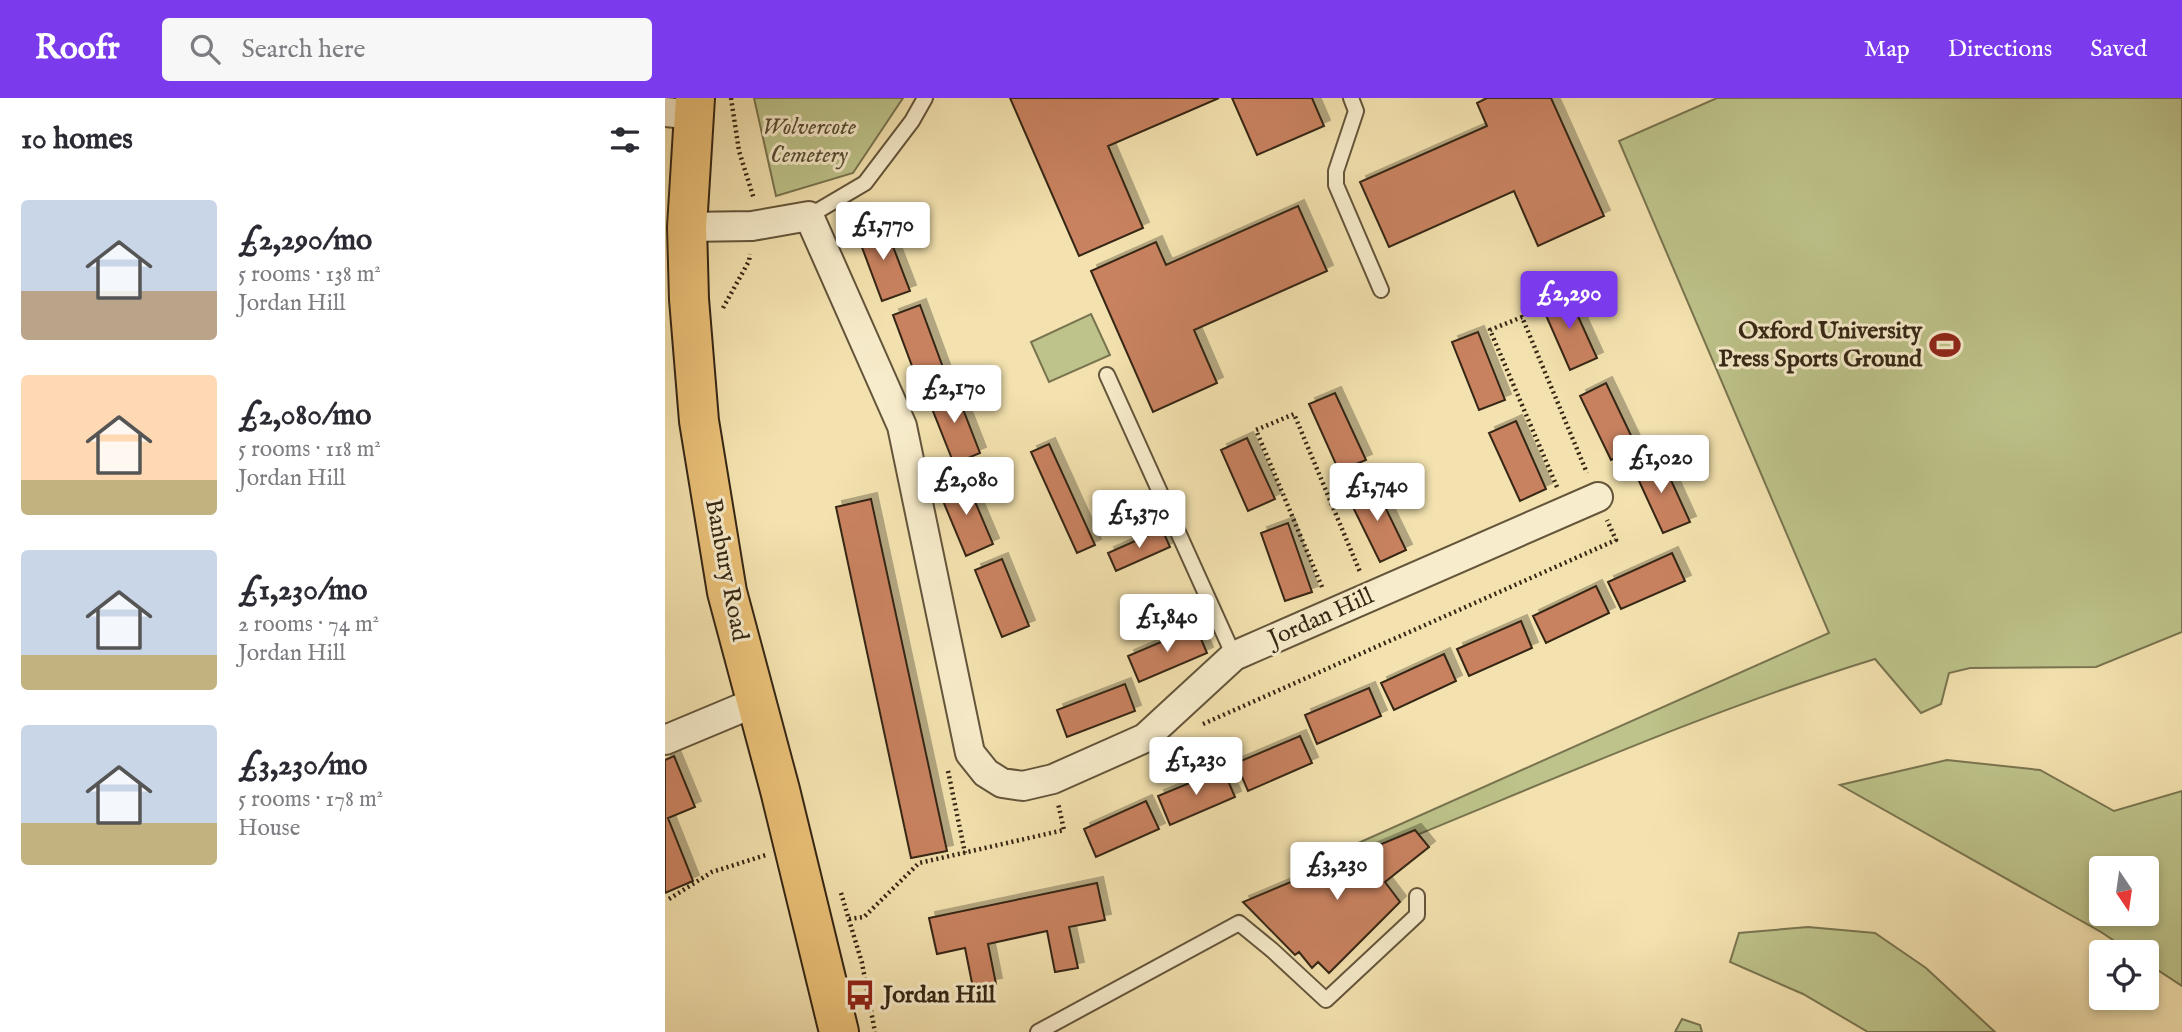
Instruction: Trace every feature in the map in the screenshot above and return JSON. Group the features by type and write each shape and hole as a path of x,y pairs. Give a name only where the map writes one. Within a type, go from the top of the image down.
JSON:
{"main road":[{"name":"Banbury Road","path":"685,108 687,227 699,421 727,592 839,1032"}],"street":[{"path":"687,227 753,226 809,216 902,426 970,753"},
{"name":"Jordan Hill","path":"970,753 986,773 1002,783 1023,786 1053,779 1145,738 1234,656 1598,497"},
{"path":"665,740 756,702"}],"lane":[{"path":"809,216 865,183 912,121 925,98"},
{"path":"1351,98 1356,111 1336,171 1336,185 1381,290"},
{"path":"1107,375 1234,656"},
{"path":"1038,1032 1239,923 1326,1000 1417,915 1417,896"}],"path":[{"path":"731,98 739,151 754,199"},
{"path":"691,304 749,261"},
{"path":"1199,726 1616,540 1522,317 1490,331 1567,510"},
{"path":"1333,612 1256,430 1294,414 1370,596"},
{"path":"965,853 947,767 970,753"},
{"path":"849,919 864,917 919,863 1064,830 1053,779"},
{"path":"669,899 712,872 772,853 794,850"},
{"path":"838,881 862,963 875,1032"}],"green space":[{"name":"Wolvercote Cemetery","path":"754,98 903,98 853,173 776,196"},
{"name":"Oxford University Press Sports Ground","path":"1717,98 2182,98 2182,632 2096,667 1970,668 1949,673 1941,704 1921,713 1875,659 1744,703 1360,858 1347,848 1829,633 1619,141"},
{"path":"1091,314 1110,355 1049,382 1031,342"},
{"path":"1947,760 2040,770 2114,811 2182,791 2182,986 2159,971 2159,940 2113,940 2090,926 2159,926 2159,856 2089,856 2089,925 1840,785"},
{"path":"1808,927 1875,933 1926,968 1995,1032 1868,1032 1803,994 1730,962 1739,933"},
{"path":"1682,1019 1700,1025 1702,1032 1675,1032"}],"building":[{"path":"1010,98 1219,98 1108,146 1143,228 1079,256"},
{"path":"1232,98 1312,98 1324,126 1257,155"},
{"path":"1487,98 1551,98 1604,216 1538,246 1514,191 1389,247 1360,182 1487,126 1477,103"},
{"path":"1298,206 1327,271 1194,330 1217,383 1153,412 1091,271 1156,242 1166,265"},
{"path":"884,223 910,291 882,301 857,234"},
{"path":"1567,292 1597,358 1570,370 1541,304"},
{"path":"920,305 945,373 918,382 893,315"},
{"path":"1478,332 1505,400 1479,410 1452,342"},
{"path":"1606,383 1637,448 1611,460 1580,396"},
{"path":"954,386 980,453 954,464 927,396"},
{"path":"1335,393 1366,460 1339,471 1309,404"},
{"path":"1516,421 1546,489 1520,501 1489,433"},
{"path":"1247,438 1275,499 1248,511 1221,450"},
{"path":"1049,444 1095,545 1077,553 1031,452"},
{"path":"1660,456 1690,522 1663,533 1633,468"},
{"path":"965,478 993,544 966,556 938,489"},
{"path":"1374,484 1406,550 1380,562 1348,497"},
{"path":"871,499 947,851 911,858 836,507"},
{"path":"1288,523 1312,592 1285,601 1261,533"},
{"path":"1162,529 1170,547 1116,571 1108,553"},
{"path":"1672,553 1685,581 1621,609 1608,582"},
{"path":"1002,559 1029,626 1002,637 975,570"},
{"path":"1596,586 1609,613 1546,643 1533,616"},
{"path":"1521,621 1532,648 1469,676 1457,649"},
{"path":"1196,627 1207,653 1139,682 1128,656"},
{"path":"1444,654 1456,681 1394,710 1381,683"},
{"path":"1125,684 1135,711 1067,737 1057,710"},
{"path":"1369,688 1381,716 1317,744 1305,715"},
{"path":"1300,736 1312,763 1248,791 1236,763"},
{"path":"674,756 695,807 668,818 693,881 665,893 665,760"},
{"path":"1223,769 1235,797 1170,825 1158,796"},
{"path":"1146,801 1159,829 1096,857 1084,829"},
{"path":"1415,830 1429,847 1385,882 1400,902 1329,973 1318,962 1312,968 1299,952 1295,955 1243,902"},
{"path":"1097,883 1105,920 1069,927 1078,968 1055,972 1047,931 988,944 996,984 973,988 965,948 937,954 929,918"}],"place":[{"name":"Oxford University Press Sports Ground","path":"1945,345"},
{"name":"Jordan Hill","path":"860,995"}]}
